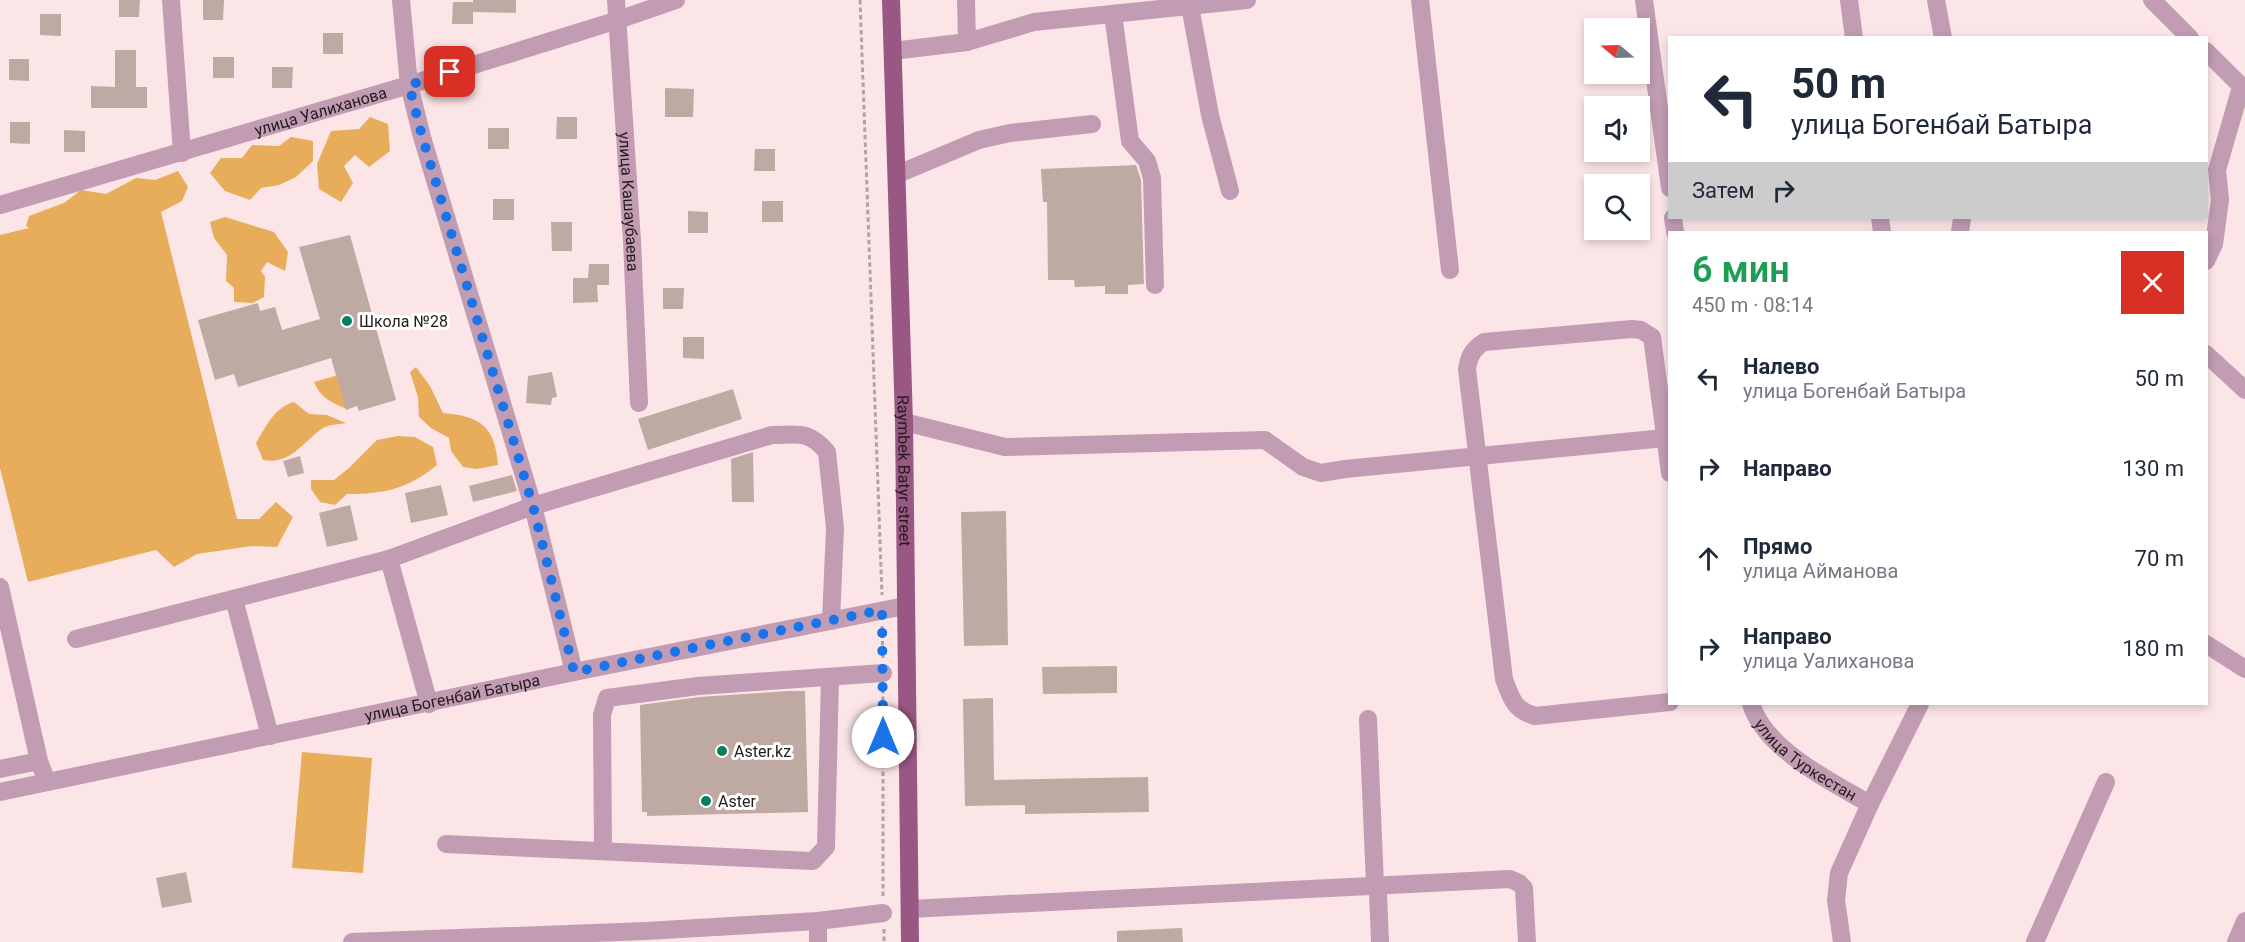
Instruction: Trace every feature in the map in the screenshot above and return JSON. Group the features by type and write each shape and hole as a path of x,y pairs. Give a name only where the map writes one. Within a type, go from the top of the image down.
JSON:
{"main road":[{"name":"Raymbek Batyr street","path":"891,0 904,422 910,942"}],"street":[{"path":"171,0 182,153"},
{"path":"401,0 409,85 422,136 533,506 574,672"},
{"name":"улица Кашаубаева","path":"616,0 632,241 639,403"},
{"name":"улица Уалиханова","path":"0,206 409,85 676,0"},
{"path":"966,0 967,42"},
{"path":"893,51 967,42 1034,22 1247,0"},
{"path":"1420,0 1450,270"},
{"path":"1644,0 1668,174"},
{"path":"1849,0 1854,36"},
{"path":"1936,0 1943,36"},
{"path":"2152,0 2188,36"},
{"path":"1190,6 1210,115 1230,191"},
{"path":"1113,14 1130,141 1146,161 1152,178 1155,285"},
{"path":"2208,53 2245,88 2239,94 2217,170 2220,200 2214,244 2208,257"},
{"path":"898,174 979,140 1010,133 1092,124"},
{"path":"1668,459 1652,337 1641,330 1632,328 1484,342 1475,348 1469,358 1467,369 1504,679 1514,705 1534,716 1668,702"},
{"path":"2208,356 2245,390"},
{"path":"904,422 1005,447 1265,440 1303,467 1321,473 1665,438"},
{"path":"76,639 389,559 533,506 772,435 808,435 827,452 835,528 831,621"},
{"path":"389,559 429,704"},
{"path":"0,587 39,761 46,782"},
{"path":"234,599 270,736"},
{"name":"улица Богенбай Батыра","path":"0,792 574,672 905,606"},
{"path":"2208,645 2245,669"},
{"path":"603,851 602,715 607,698 698,686 883,673"},
{"path":"446,844 813,861 826,848 830,677"},
{"name":"улица Туркестан","path":"1751,705 1755,717 1767,732 1807,768 1870,804"},
{"path":"1842,942 1836,900 1839,873 1870,804 1920,705"},
{"path":"1368,719 1375,885 1378,893 1380,942"},
{"path":"0,769 39,761"},
{"path":"2035,942 2106,782"},
{"path":"910,909 1510,879 1524,888 1527,942"},
{"path":"352,942 646,936 883,913"},
{"path":"818,921 818,942"},
{"path":"2235,942 2245,921"}],"path":[{"path":"860,0 882,610 884,942"}],"shaded area":[{"path":"370,117 388,124 390,151 369,167 355,155 344,166 353,183 341,202 319,189 317,164 331,131 359,129"},
{"path":"291,137 313,141 313,161 296,177 279,185 261,188 250,200 225,191 210,173 221,158 242,158 252,145 279,146"},
{"path":"178,171 188,187 182,201 161,212 237,519 259,519 276,502 293,517 277,547 252,546 197,554 174,567 156,550 28,582 0,468 0,235 29,228 26,226 29,216 64,203 81,190 106,194 136,178 155,180"},
{"path":"225,217 274,232 288,252 285,271 267,262 261,271 265,277 264,297 253,303 234,302 234,288 226,281 227,255 214,238 210,222"},
{"path":"416,367 430,386 443,413 476,420 489,432 498,465 477,469 463,467 451,451 449,438 431,428 419,417 418,397 410,372"},
{"path":"342,374 347,409 327,399 319,392 314,382"},
{"path":"294,402 309,414 327,415 346,423 323,428 289,456 273,461 263,460 256,443 276,413 287,404"},
{"path":"398,436 415,437 433,447 437,465 406,485 373,493 347,494 335,505 320,502 311,489 311,480 334,480 377,440"},
{"path":"302,752 372,758 363,873 292,868"}],"building":[{"path":"119,0 140,0 139,17 119,17"},
{"path":"203,0 224,0 223,20 203,20"},
{"path":"473,0 516,0 516,13 473,12"},
{"path":"453,2 473,2 473,24 452,24"},
{"path":"40,14 61,14 61,36 40,35"},
{"path":"323,33 343,33 343,54 323,54"},
{"path":"115,50 136,50 136,87 147,87 147,108 91,108 91,86 115,87"},
{"path":"213,57 234,57 234,78 213,78"},
{"path":"9,59 29,59 29,81 9,80"},
{"path":"272,67 293,67 292,88 272,88"},
{"path":"665,88 694,89 693,117 665,117"},
{"path":"557,117 577,117 577,139 556,139"},
{"path":"10,122 30,122 30,144 10,143"},
{"path":"488,128 509,128 509,149 488,149"},
{"path":"64,130 85,131 85,152 64,152"},
{"path":"755,149 775,149 775,171 754,171"},
{"path":"1136,165 1141,180 1144,284 1128,285 1128,294 1105,294 1105,286 1075,287 1074,280 1048,280 1047,202 1043,202 1041,169"},
{"path":"493,199 514,199 514,220 493,220"},
{"path":"762,201 783,201 783,222 762,222"},
{"path":"688,211 708,212 708,233 688,233"},
{"path":"551,222 572,222 572,251 552,251"},
{"name":"Школа №28","path":"350,235 396,400 359,411 357,406 346,410 331,358 238,387 234,374 215,380 198,320 258,303 260,311 275,307 282,330 320,319 299,247"},
{"path":"589,264 609,264 609,285 597,285 598,302 573,303 573,278 588,278"},
{"path":"663,288 684,288 683,309 663,309"},
{"path":"683,337 704,337 704,359 683,358"},
{"path":"552,372 557,397 552,398 551,405 526,403 528,376"},
{"path":"733,389 742,419 648,450 638,419"},
{"path":"753,452 754,502 732,502 731,459"},
{"path":"300,456 304,473 288,477 283,461"},
{"path":"512,475 517,491 473,502 469,486"},
{"path":"441,485 448,515 411,523 405,493"},
{"path":"350,505 358,540 327,547 319,513"},
{"path":"1006,511 1008,645 964,646 961,512"},
{"path":"1117,666 1117,693 1043,694 1042,667"},
{"path":"805,691 808,812 647,816 647,812 642,812 640,705 699,697"},
{"path":"993,698 994,780 1148,777 1149,812 1025,814 1025,805 965,806 963,699"},
{"path":"186,872 192,902 162,908 156,878"},
{"path":"1182,928 1183,942 1117,942 1117,931"}],"place":[{"name":"Школа №28","path":"347,321"},
{"name":"Aster.kz","path":"722,751"},
{"name":"Aster","path":"706,801"}],"route":[{"path":"450,72 409,85 422,136 533,506 574,672 882,610 883,737"}]}
